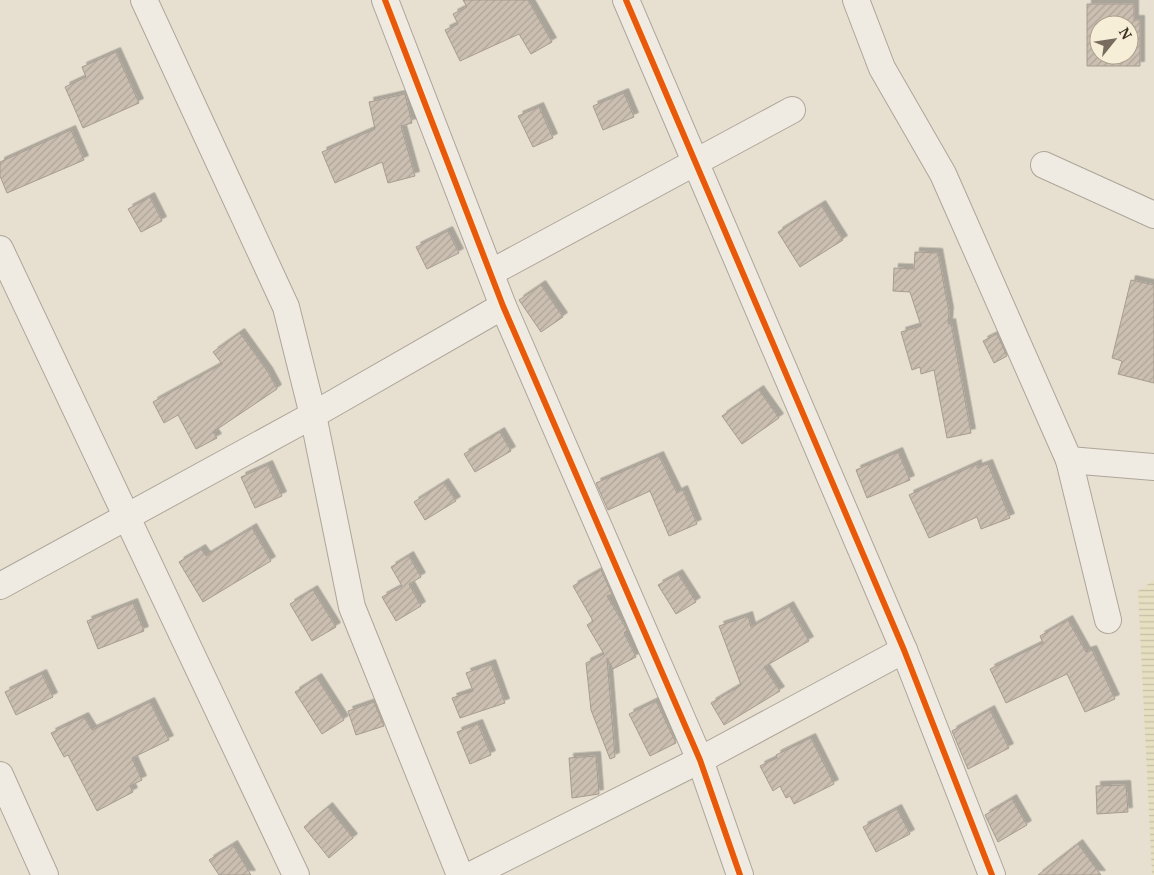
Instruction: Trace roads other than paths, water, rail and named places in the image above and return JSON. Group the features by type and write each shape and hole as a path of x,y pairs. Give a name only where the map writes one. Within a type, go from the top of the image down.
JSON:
{"street":[{"path":"144,0 286,307 313,415 352,608 460,875"},
{"path":"385,0 492,272 503,306 700,760 740,875"},
{"path":"626,0 904,650 992,875"},
{"path":"856,0 882,68 943,174 1069,460 1108,620"},
{"path":"492,272 792,110"},
{"path":"1044,165 1154,215"},
{"path":"0,249 296,875"},
{"path":"0,586 313,415 503,306"},
{"path":"1069,460 1154,466"},
{"path":"471,875 700,760 904,650"},
{"path":"0,775 45,875"}]}
